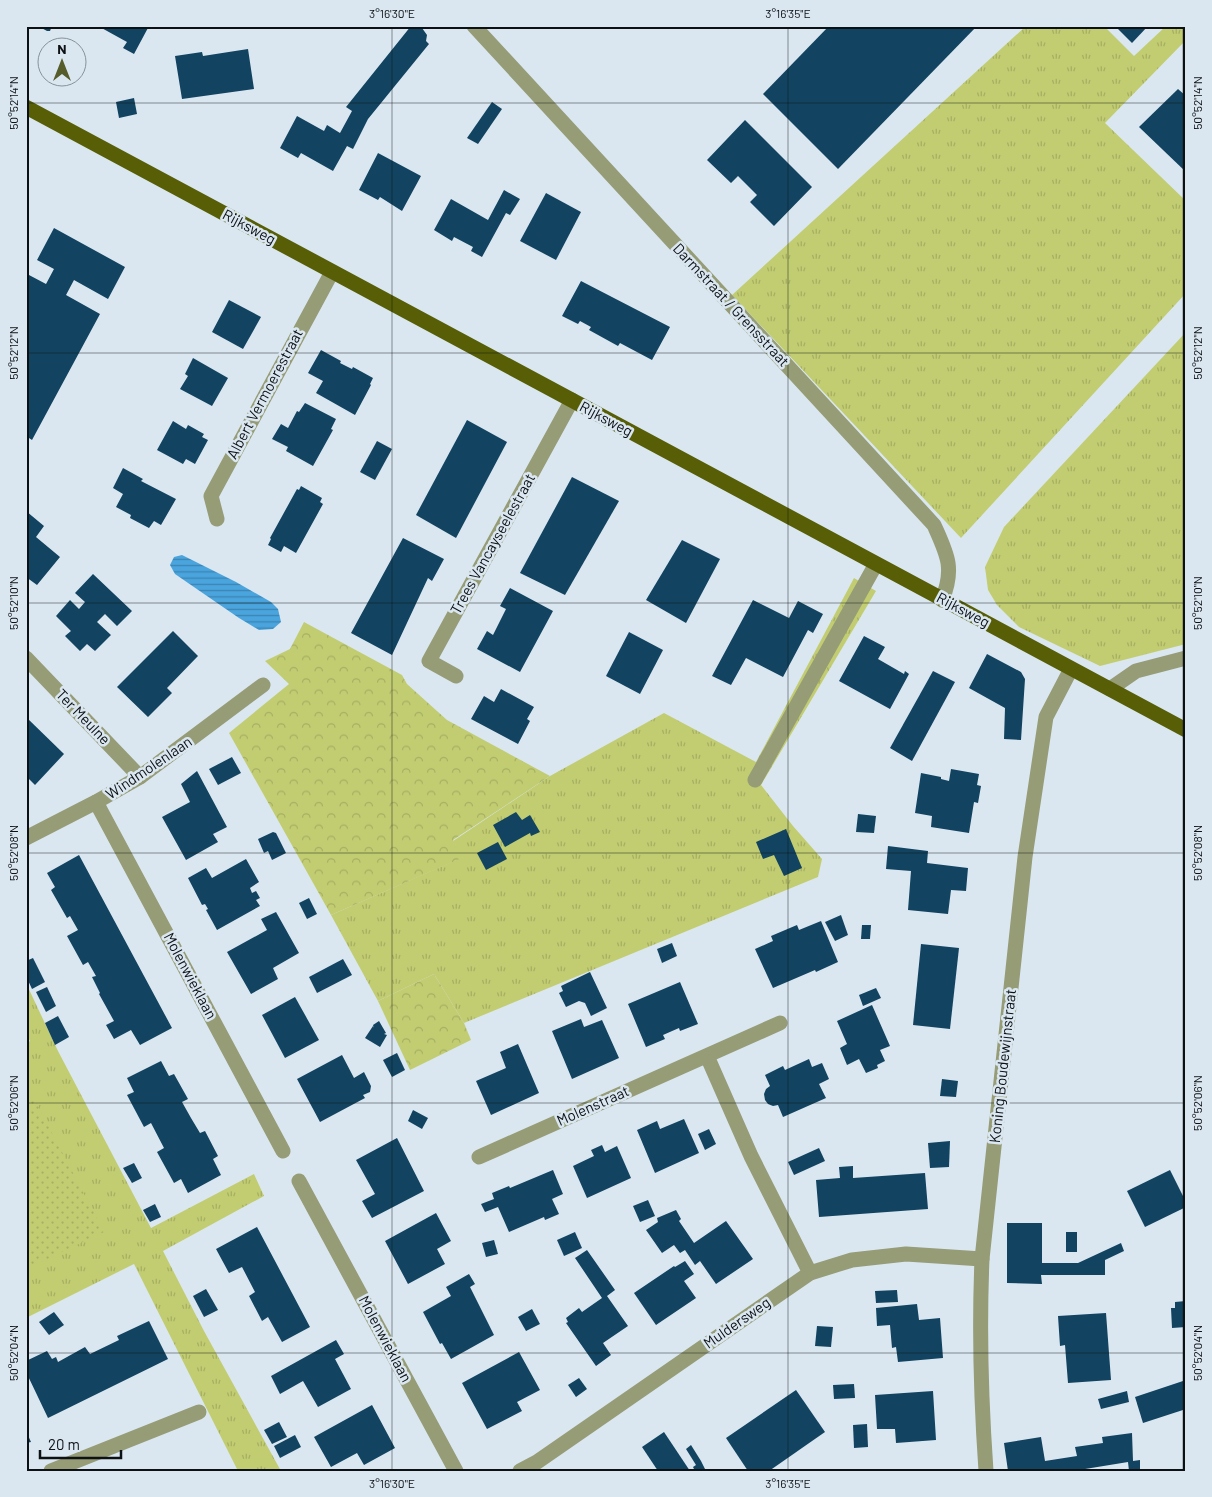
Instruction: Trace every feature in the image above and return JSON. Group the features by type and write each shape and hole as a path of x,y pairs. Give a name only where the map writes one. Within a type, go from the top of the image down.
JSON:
{"main road":[{"name":"Rijksweg","path":"26,107 1186,730"}],"street":[{"name":"Darmstraat / Grensstraat","path":"474,26 934,525 949,560 949,584 942,600"},
{"name":"Albert Vermoerestraat","path":"217,518 211,496 332,272"},
{"name":"Trees Vancayseelestraat","path":"456,676 429,661 572,400"},
{"path":"755,780 876,564"},
{"name":"Ter Meulne","path":"26,658 140,777"},
{"path":"1110,689 1136,671 1186,658"},
{"name":"Koning Boudewijnstraat","path":"986,1471 982,1404 980,1310 982,1258 1025,857 1046,717 1071,669"},
{"name":"Windmolenlaan","path":"26,838 140,777 263,685"},
{"name":"Molenwieklaan","path":"96,802 283,1151"},
{"name":"Molenstraat","path":"479,1157 780,1023"},
{"path":"707,1056 751,1156 810,1273"},
{"name":"Molenwieklaan","path":"300,1181 456,1471"},
{"name":"Muldersweg","path":"520,1471 537,1462 810,1273 852,1260 906,1254 982,1258"},
{"path":"51,1471 199,1412"}],"green space":[{"path":"1026,26 1104,26 1134,56 1166,26 1186,26 1186,40 1105,123 1186,201 1186,293 961,538 732,295"},
{"path":"1186,332 1186,644 1100,666 1019,627 997,605 988,590 985,567 1004,527"},
{"path":"854,578 876,591 761,785 822,859 818,877 464,1023 434,974 378,1001 331,915 463,857 453,841 550,776 664,713 756,762"},
{"path":"304,622 402,675 407,684 447,720 550,776 453,840 464,857 331,915 229,733 289,684 265,661 290,649"},
{"path":"434,974 464,1023 471,1040 410,1070 378,1001"},
{"path":"26,983 58,1051 151,1228 254,1174 264,1196 163,1251 204,1331 281,1471 238,1471 134,1264 26,1318 26,1044 30,1041 26,1034"},
{"path":"32,1095 104,1232 26,1269 26,1103"}],"water":[{"path":"182,555 271,602 278,609 281,622 273,629 259,630 239,618 175,574 170,565 174,557"}],"building":[{"path":"38,26 52,26 50,31 47,31"},
{"path":"98,26 149,26 134,54 123,48 127,42"},
{"path":"411,26 422,28 427,35 426,41 429,44 368,119 353,149 347,146 333,171 301,153 298,158 280,148 297,116 324,131 327,125 340,133 352,111 346,107"},
{"path":"829,26 977,26 838,169 763,94"},
{"path":"1115,26 1148,26 1132,43"},
{"path":"248,49 254,89 182,99 175,56 202,52 203,56"},
{"path":"1178,89 1186,96 1186,172 1139,127"},
{"path":"134,98 137,114 119,118 116,102"},
{"path":"492,102 502,109 478,144 467,138"},
{"path":"745,120 812,187 774,226 750,202 757,195 738,176 731,183 707,160"},
{"path":"378,153 421,176 402,211 380,197 378,200 359,190"},
{"path":"504,190 520,199 510,215 506,213 482,257 471,251 473,247 454,237 452,241 434,230 451,199 488,220"},
{"path":"546,193 581,212 556,260 520,241"},
{"path":"54,228 125,267 108,299 74,280 66,295 100,314 32,440 26,436 26,280 29,275 46,284 54,269 37,260"},
{"path":"581,281 670,327 652,360 620,343 618,346 589,330 591,327 580,321 578,324 562,316"},
{"path":"229,300 261,317 243,349 212,332"},
{"path":"321,350 341,361 340,363 352,369 353,367 373,378 355,415 316,393 323,381 308,373"},
{"path":"193,358 228,378 212,406 180,389 188,376 185,374"},
{"path":"305,403 336,419 331,429 333,430 313,466 286,451 288,447 272,439 281,424 288,428 297,411 299,412"},
{"path":"467,420 507,442 456,538 416,515"},
{"path":"173,421 186,429 188,425 204,434 202,437 208,440 195,464 186,459 183,464 157,450"},
{"path":"377,441 392,449 375,480 360,472"},
{"path":"123,468 143,479 141,481 176,499 161,525 154,521 149,528 130,518 131,515 116,507 123,494 113,488"},
{"path":"572,477 619,501 565,595 520,573"},
{"path":"301,486 322,498 320,502 323,504 296,553 284,546 281,552 268,545 270,538 297,489 299,490"},
{"path":"26,511 44,526 36,537 60,557 37,585 26,577"},
{"path":"403,538 444,559 432,581 428,578 392,655 351,633"},
{"path":"682,540 720,559 686,623 646,600"},
{"path":"93,574 132,611 117,626 105,614 97,622 111,635 95,651 87,644 80,651 65,636 71,631 56,616 70,600 79,609 85,602 75,593"},
{"path":"510,588 553,611 520,672 477,649 487,631 493,635 506,609 500,606"},
{"path":"753,600 789,618 798,601 823,614 813,633 808,630 783,677 746,658 731,685 712,676"},
{"path":"173,631 198,656 167,688 172,693 148,717 117,687"},
{"path":"629,632 663,650 640,694 606,676"},
{"path":"864,636 885,647 878,659 904,674 905,671 909,674 890,709 839,681"},
{"path":"987,654 1021,672 1025,679 1021,740 1004,739 1005,708 969,688"},
{"path":"933,671 955,682 912,761 890,748"},
{"path":"501,689 534,707 527,719 530,721 518,744 471,719 484,696 494,702"},
{"path":"26,717 64,754 35,785 26,776"},
{"path":"232,757 241,773 218,785 209,769"},
{"path":"951,769 979,774 977,785 981,786 978,803 974,802 969,833 931,827 932,816 915,813 921,773 941,777 941,779 949,781"},
{"path":"197,771 227,827 213,834 218,842 186,860 162,817 190,802 181,784"},
{"path":"516,812 522,820 530,815 540,832 531,836 530,833 505,847 493,825"},
{"path":"858,814 876,816 874,833 856,832"},
{"path":"786,829 802,868 784,876 774,855 763,859 756,842"},
{"path":"273,832 276,833 286,853 272,860 268,851 264,853 258,839"},
{"path":"498,842 507,859 486,870 477,853"},
{"path":"888,846 928,851 927,863 968,868 966,891 951,890 948,914 908,910 911,871 886,869"},
{"path":"79,855 172,1028 140,1045 131,1030 114,1039 106,1025 114,1021 92,977 96,976 88,962 83,965 67,936 78,930 70,916 67,918 51,890 55,887 47,873"},
{"path":"246,859 259,882 250,888 252,893 256,891 260,898 256,900 260,906 217,930 206,910 208,909 205,904 202,905 188,878 206,868 212,878"},
{"path":"309,898 317,914 307,919 299,903"},
{"path":"276,912 299,953 273,968 278,979 251,994 227,952 267,930 261,919"},
{"path":"841,915 848,935 835,941 825,922"},
{"path":"821,921 838,962 773,988 755,949 773,941 771,936 797,925 799,930"},
{"path":"862,925 871,925 870,939 861,939"},
{"path":"672,943 677,956 662,963 657,949"},
{"path":"921,944 959,948 950,1029 913,1025"},
{"path":"33,958 45,982 32,989 26,976 26,961"},
{"path":"343,959 352,975 317,993 309,977"},
{"path":"590,972 607,1008 591,1016 585,1003 579,1001 566,1007 559,993 563,991 561,986"},
{"path":"680,982 698,1024 680,1031 679,1028 663,1035 665,1039 646,1047 628,1004"},
{"path":"47,987 56,1006 46,1012 36,992"},
{"path":"876,988 881,998 863,1006 859,995"},
{"path":"295,997 319,1040 285,1058 262,1015"},
{"path":"872,1005 890,1046 880,1050 885,1061 877,1065 878,1068 866,1073 859,1059 847,1065 840,1048 847,1044 837,1021"},
{"path":"58,1016 69,1037 55,1045 45,1023"},
{"path":"581,1019 584,1027 602,1020 619,1058 572,1079 552,1031"},
{"path":"379,1021 386,1033 384,1034 387,1035 380,1047 365,1038 373,1026 374,1028 373,1025"},
{"path":"518,1044 539,1093 491,1115 476,1081 506,1068 500,1052"},
{"path":"397,1053 405,1070 392,1077 383,1060"},
{"path":"342,1055 354,1078 364,1072 371,1086 370,1092 363,1095 365,1098 320,1122 297,1079"},
{"path":"809,1059 812,1067 822,1063 829,1079 819,1084 826,1098 783,1117 778,1105 773,1106 765,1100 764,1094 770,1086 765,1075 783,1066 785,1070"},
{"path":"161,1061 169,1076 174,1074 188,1099 182,1102 200,1133 205,1131 218,1156 213,1159 221,1175 188,1193 181,1179 174,1183 157,1152 164,1148 151,1123 144,1127 127,1095 134,1092 127,1078"},
{"path":"942,1079 958,1081 956,1097 940,1096"},
{"path":"413,1110 428,1118 422,1129 408,1121"},
{"path":"684,1119 699,1153 655,1173 637,1130 657,1121 660,1129"},
{"path":"709,1129 716,1144 705,1150 698,1134"},
{"path":"397,1138 424,1191 372,1218 362,1201 375,1194 356,1160"},
{"path":"950,1141 949,1167 930,1168 928,1143"},
{"path":"602,1145 605,1152 617,1146 631,1178 587,1198 573,1166 594,1156 591,1150"},
{"path":"819,1148 825,1161 794,1175 788,1162"},
{"path":"134,1163 142,1178 132,1183 123,1168"},
{"path":"853,1166 853,1178 925,1173 928,1209 819,1217 816,1180 840,1178 839,1167"},
{"path":"553,1170 563,1194 552,1199 559,1214 545,1220 544,1217 509,1232 498,1207 485,1212 481,1204 494,1199 492,1193 509,1186 510,1188"},
{"path":"1170,1170 1186,1202 1186,1207 1145,1227 1127,1191"},
{"path":"648,1200 655,1216 640,1222 633,1206"},
{"path":"155,1204 161,1217 150,1222 143,1210"},
{"path":"676,1210 681,1219 679,1221 694,1243 726,1221 753,1259 716,1284 700,1261 695,1265 685,1250 680,1253 674,1245 662,1253 646,1230 658,1222 657,1218"},
{"path":"436,1213 451,1241 437,1249 445,1264 408,1284 385,1241"},
{"path":"1007,1223 1042,1223 1042,1263 1078,1263 1121,1243 1124,1251 1105,1260 1105,1275 1041,1275 1042,1284 1007,1283"},
{"path":"257,1227 310,1327 282,1342 268,1317 262,1321 249,1296 255,1292 242,1267 229,1273 216,1249"},
{"path":"575,1232 582,1248 564,1256 557,1240"},
{"path":"1066,1232 1077,1232 1077,1252 1066,1252"},
{"path":"494,1240 498,1254 486,1257 482,1243"},
{"path":"587,1250 615,1290 607,1296 628,1326 603,1343 611,1355 596,1366 566,1323 568,1322 566,1318 579,1308 582,1312 602,1298 575,1258"},
{"path":"685,1261 694,1274 684,1281 696,1298 656,1325 634,1293 674,1266"},
{"path":"469,1274 475,1284 470,1287 494,1335 451,1359 442,1343 440,1344 423,1312 451,1296 446,1287"},
{"path":"206,1289 218,1310 204,1317 193,1296"},
{"path":"897,1290 898,1302 876,1303 875,1291"},
{"path":"1186,1301 1186,1327 1172,1328 1171,1308 1175,1308 1175,1302"},
{"path":"917,1304 919,1320 940,1318 943,1358 898,1362 896,1347 892,1348 890,1325 877,1326 876,1308"},
{"path":"532,1309 540,1324 526,1331 518,1317"},
{"path":"54,1312 64,1325 49,1335 39,1322"},
{"path":"1106,1313 1111,1380 1068,1383 1065,1345 1060,1346 1058,1316"},
{"path":"149,1321 168,1359 48,1418 27,1374 29,1373 26,1368 26,1361 47,1351 52,1359 56,1357 58,1362 85,1347 90,1354 119,1340 117,1336"},
{"path":"817,1326 833,1327 831,1347 815,1346"},
{"path":"336,1340 344,1354 335,1359 351,1389 318,1407 303,1381 280,1394 271,1376"},
{"path":"519,1352 540,1390 517,1402 522,1411 487,1429 462,1383"},
{"path":"579,1378 587,1389 576,1397 568,1385"},
{"path":"1183,1381 1186,1389 1186,1409 1143,1423 1135,1397"},
{"path":"854,1384 855,1398 834,1399 833,1385"},
{"path":"796,1390 825,1432 769,1471 748,1471 726,1438"},
{"path":"933,1391 936,1440 896,1443 895,1429 877,1429 875,1395"},
{"path":"1127,1391 1129,1402 1101,1409 1098,1399"},
{"path":"372,1405 395,1448 364,1465 357,1453 331,1467 314,1437"},
{"path":"279,1422 287,1437 272,1444 264,1430"},
{"path":"867,1424 868,1447 854,1448 853,1425"},
{"path":"26,1431 31,1442 26,1443"},
{"path":"664,1432 690,1471 658,1471 642,1447"},
{"path":"1132,1433 1133,1461 1140,1460 1140,1471 1129,1471 1128,1462 1080,1471 1008,1471 1004,1443 1041,1437 1045,1461 1077,1456 1075,1447 1103,1443 1102,1437"},
{"path":"295,1435 301,1447 280,1458 274,1446"},
{"path":"691,1445 706,1471 695,1471 693,1467 696,1465 686,1449"}]}
